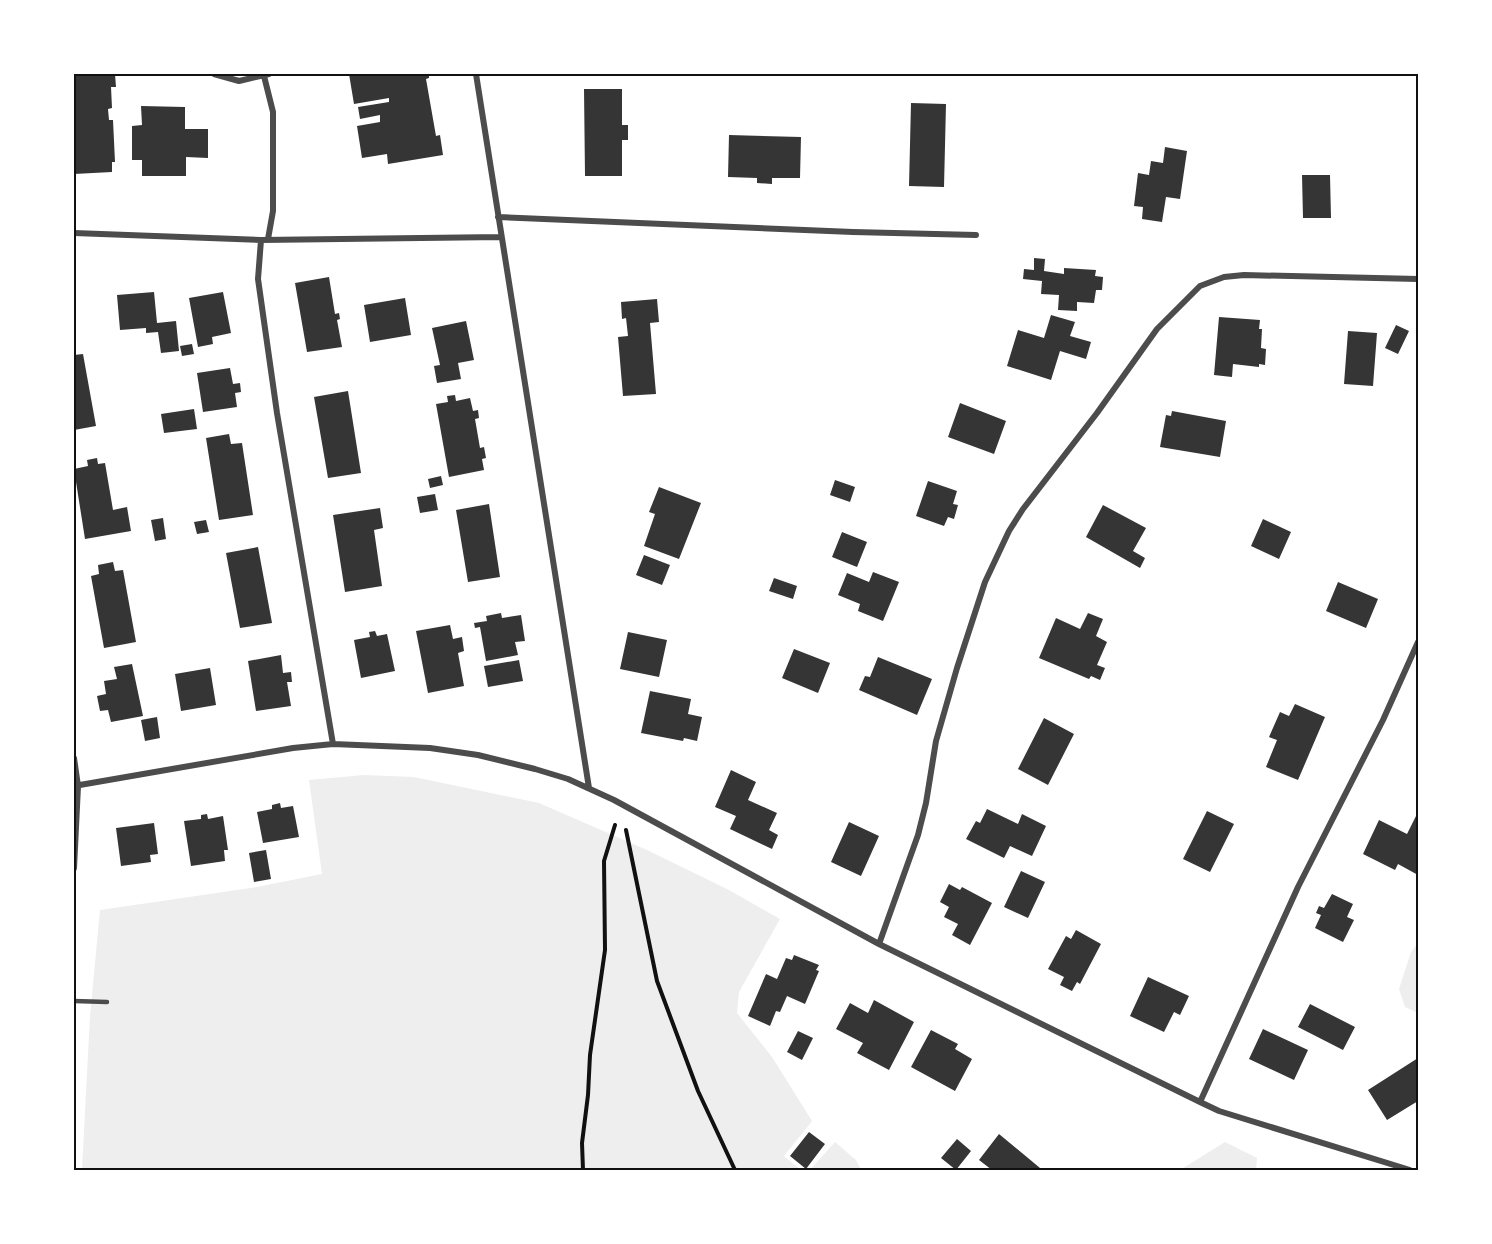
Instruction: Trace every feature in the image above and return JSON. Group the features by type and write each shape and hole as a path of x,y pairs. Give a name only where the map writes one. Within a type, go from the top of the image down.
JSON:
{"street":[{"path":"214,74 239,81 267,75 273,112 273,211 264,240 258,279 275,402 333,744"},
{"path":"477,74 589,789"},
{"path":"498,217 976,235"},
{"path":"74,233 264,240 501,237"},
{"path":"879,944 918,835 926,803 936,741 985,582 996,556 1023,509 1097,413 1157,329 1200,286 1224,276 1419,279"},
{"path":"1200,1102 1298,887 1383,720 1419,642"},
{"path":"76,786 281,749 333,744 430,748 478,755 536,769 614,800 879,944 1219,1111 1410,1170"},
{"path":"74,758 76,786 74,868"}],"lane":[{"path":"74,1001 107,1002"}],"path":[{"path":"583,1170 582,1143 590,1055 605,950 604,861 615,825"},
{"path":"626,830 657,981 698,1091 735,1170"}],"shaded area":[{"path":"364,775 414,777 539,803 647,850 729,890 780,919 739,992 737,1013 772,1057 812,1121 784,1156 801,1170 82,1170 90,1016 100,910 257,887 322,874 309,780"},
{"path":"1418,943 1418,1013 1405,1007 1399,989 1411,952"},
{"path":"835,1142 856,1160 861,1170 810,1170"},
{"path":"1225,1142 1257,1158 1256,1170 1180,1170"}],"building":[{"path":"74,74 115,74 116,87 111,87 112,108 108,109 109,120 113,120 115,162 112,162 112,172 74,174"},
{"path":"349,74 429,74 429,78 426,79 436,136 440,135 443,155 388,164 387,154 362,158 357,126 380,122 380,115 360,119 358,107 389,102 389,98 354,104"},
{"path":"584,89 622,89 622,125 628,125 628,140 622,140 622,176 585,176"},
{"path":"911,103 946,104 944,187 909,186"},
{"path":"141,106 185,107 185,129 208,129 208,158 186,157 186,176 142,176 142,160 132,160 132,126 142,125"},
{"path":"729,135 801,137 800,178 772,178 772,184 757,183 757,178 728,177"},
{"path":"1165,147 1187,151 1180,199 1166,197 1162,222 1142,219 1143,207 1134,206 1138,173 1149,175 1151,161 1163,163"},
{"path":"1302,175 1330,175 1331,218 1303,218"},
{"path":"1034,258 1045,259 1044,271 1064,274 1064,268 1096,270 1095,276 1103,277 1102,290 1096,290 1094,303 1077,302 1077,311 1058,310 1059,295 1041,294 1042,281 1023,279 1024,269 1034,270"},
{"path":"329,277 335,314 339,313 340,319 337,320 342,347 307,352 295,283"},
{"path":"154,292 157,323 176,321 179,351 161,353 158,332 146,333 146,328 120,330 117,295"},
{"path":"223,292 231,333 212,337 213,344 198,347 189,298"},
{"path":"405,298 411,335 370,342 364,305"},
{"path":"657,299 659,322 650,323 656,394 623,396 618,337 628,336 626,318 622,319 621,302"},
{"path":"1051,315 1075,322 1070,336 1091,342 1086,359 1060,351 1051,380 1007,366 1018,330 1044,338"},
{"path":"1219,317 1260,320 1261,348 1266,349 1265,365 1259,364 1259,367 1233,364 1232,377 1214,375"},
{"path":"466,321 474,360 458,363 461,379 437,383 434,366 440,365 432,328"},
{"path":"1396,325 1409,331 1398,354 1385,348"},
{"path":"1348,331 1377,333 1373,386 1344,384"},
{"path":"192,344 194,354 182,356 180,346"},
{"path":"83,354 96,426 74,430 74,355"},
{"path":"230,368 233,384 240,383 241,392 235,393 237,407 203,412 197,373"},
{"path":"348,391 361,473 328,478 314,397"},
{"path":"455,395 456,401 470,398 473,411 478,410 479,418 475,419 480,448 484,447 486,458 482,459 484,470 449,477 436,404 448,402 447,396"},
{"path":"960,403 1006,421 994,454 948,437"},
{"path":"194,409 197,429 164,433 161,414"},
{"path":"1172,411 1226,421 1220,457 1160,447 1166,415 1171,416"},
{"path":"229,434 231,444 242,443 253,515 219,520 206,438"},
{"path":"97,458 98,464 105,463 113,510 127,507 131,531 85,539 74,469 88,466 87,460"},
{"path":"441,476 443,485 430,488 428,479"},
{"path":"835,480 855,487 850,502 830,495"},
{"path":"928,481 957,491 953,504 958,505 954,519 948,517 944,526 916,516"},
{"path":"659,487 701,503 679,559 644,546 655,514 649,512"},
{"path":"435,494 438,510 420,513 417,497"},
{"path":"489,504 500,577 468,582 456,510"},
{"path":"1103,505 1146,528 1133,551 1145,558 1140,568 1086,537"},
{"path":"380,508 383,528 374,530 382,586 345,592 333,515"},
{"path":"163,518 166,539 155,541 151,520"},
{"path":"1263,519 1291,532 1279,559 1251,546"},
{"path":"206,520 209,532 197,534 194,522"},
{"path":"842,532 867,542 857,567 832,557"},
{"path":"258,547 272,623 240,628 226,553"},
{"path":"644,555 670,565 662,585 636,575"},
{"path":"113,562 115,571 123,570 136,642 104,648 91,576 99,574 98,565"},
{"path":"873,572 899,582 883,621 858,611 860,604 838,595 847,573 869,582"},
{"path":"774,578 797,586 793,599 769,591"},
{"path":"1338,582 1378,599 1366,628 1326,611"},
{"path":"501,613 502,618 521,615 525,641 515,642 518,655 486,661 480,627 475,628 474,623 487,621 486,616"},
{"path":"1088,613 1103,619 1096,636 1107,642 1097,665 1105,668 1100,680 1091,676 1089,679 1039,658 1056,618 1080,629"},
{"path":"450,625 453,639 462,637 464,651 458,653 464,686 428,693 416,631"},
{"path":"375,631 377,636 387,634 395,671 361,678 354,640 370,637 369,632"},
{"path":"628,632 667,640 659,677 620,669"},
{"path":"794,649 830,663 818,693 782,678"},
{"path":"281,655 283,673 291,672 292,682 287,682 291,706 256,711 248,661"},
{"path":"878,657 932,679 917,715 859,690 865,676 870,677"},
{"path":"519,660 523,681 488,687 484,666"},
{"path":"132,664 143,716 111,722 108,710 100,711 97,696 106,694 104,681 117,679 114,667"},
{"path":"210,668 216,705 181,711 175,674"},
{"path":"650,691 691,699 688,714 702,717 697,741 684,738 683,741 641,733"},
{"path":"1295,704 1325,717 1298,780 1266,767 1277,740 1269,737 1280,712 1289,716"},
{"path":"157,717 160,738 145,741 141,720"},
{"path":"1044,718 1074,734 1048,785 1018,769"},
{"path":"731,770 756,782 748,800 777,813 769,830 778,835 772,849 730,829 736,816 715,807"},
{"path":"280,803 281,808 293,806 299,837 263,843 257,812 272,809 272,805"},
{"path":"987,809 1018,824 1022,814 1046,826 1032,856 1010,846 1004,858 966,839 976,821 980,823"},
{"path":"1207,811 1234,824 1210,872 1183,859"},
{"path":"1418,812 1418,875 1398,864 1395,870 1363,854 1379,820 1407,834"},
{"path":"207,814 208,819 223,816 228,850 224,850 225,861 191,866 184,821 201,819 201,815"},
{"path":"849,822 879,836 861,876 831,862"},
{"path":"154,823 158,854 150,855 151,862 121,866 116,828"},
{"path":"266,850 271,879 254,882 249,853"},
{"path":"1021,871 1045,882 1028,918 1004,907"},
{"path":"949,884 960,890 962,887 992,903 970,945 952,935 958,924 944,917 949,907 940,902"},
{"path":"1332,894 1353,904 1347,917 1354,920 1343,942 1315,928 1321,915 1316,913 1319,906 1324,908"},
{"path":"1076,930 1101,944 1080,984 1077,982 1072,991 1060,985 1064,977 1048,969 1066,936 1071,939"},
{"path":"794,955 819,965 816,970 819,971 805,1004 787,996 780,1012 776,1011 770,1026 748,1016 766,974 777,979 786,958 792,960"},
{"path":"1148,977 1189,996 1180,1015 1174,1012 1164,1032 1130,1016"},
{"path":"874,1000 914,1022 889,1070 857,1053 863,1043 836,1029 850,1003 868,1013"},
{"path":"1310,1004 1355,1027 1343,1050 1298,1027"},
{"path":"1263,1029 1308,1050 1294,1080 1249,1059"},
{"path":"931,1030 958,1044 955,1049 972,1059 955,1091 911,1067"},
{"path":"798,1031 813,1038 802,1060 787,1052"},
{"path":"1418,1058 1418,1101 1387,1120 1368,1090"},
{"path":"809,1132 825,1144 806,1169 790,1156"},
{"path":"999,1134 1040,1168 1037,1170 992,1170 979,1160"},
{"path":"957,1139 971,1151 956,1170 941,1158"}]}
